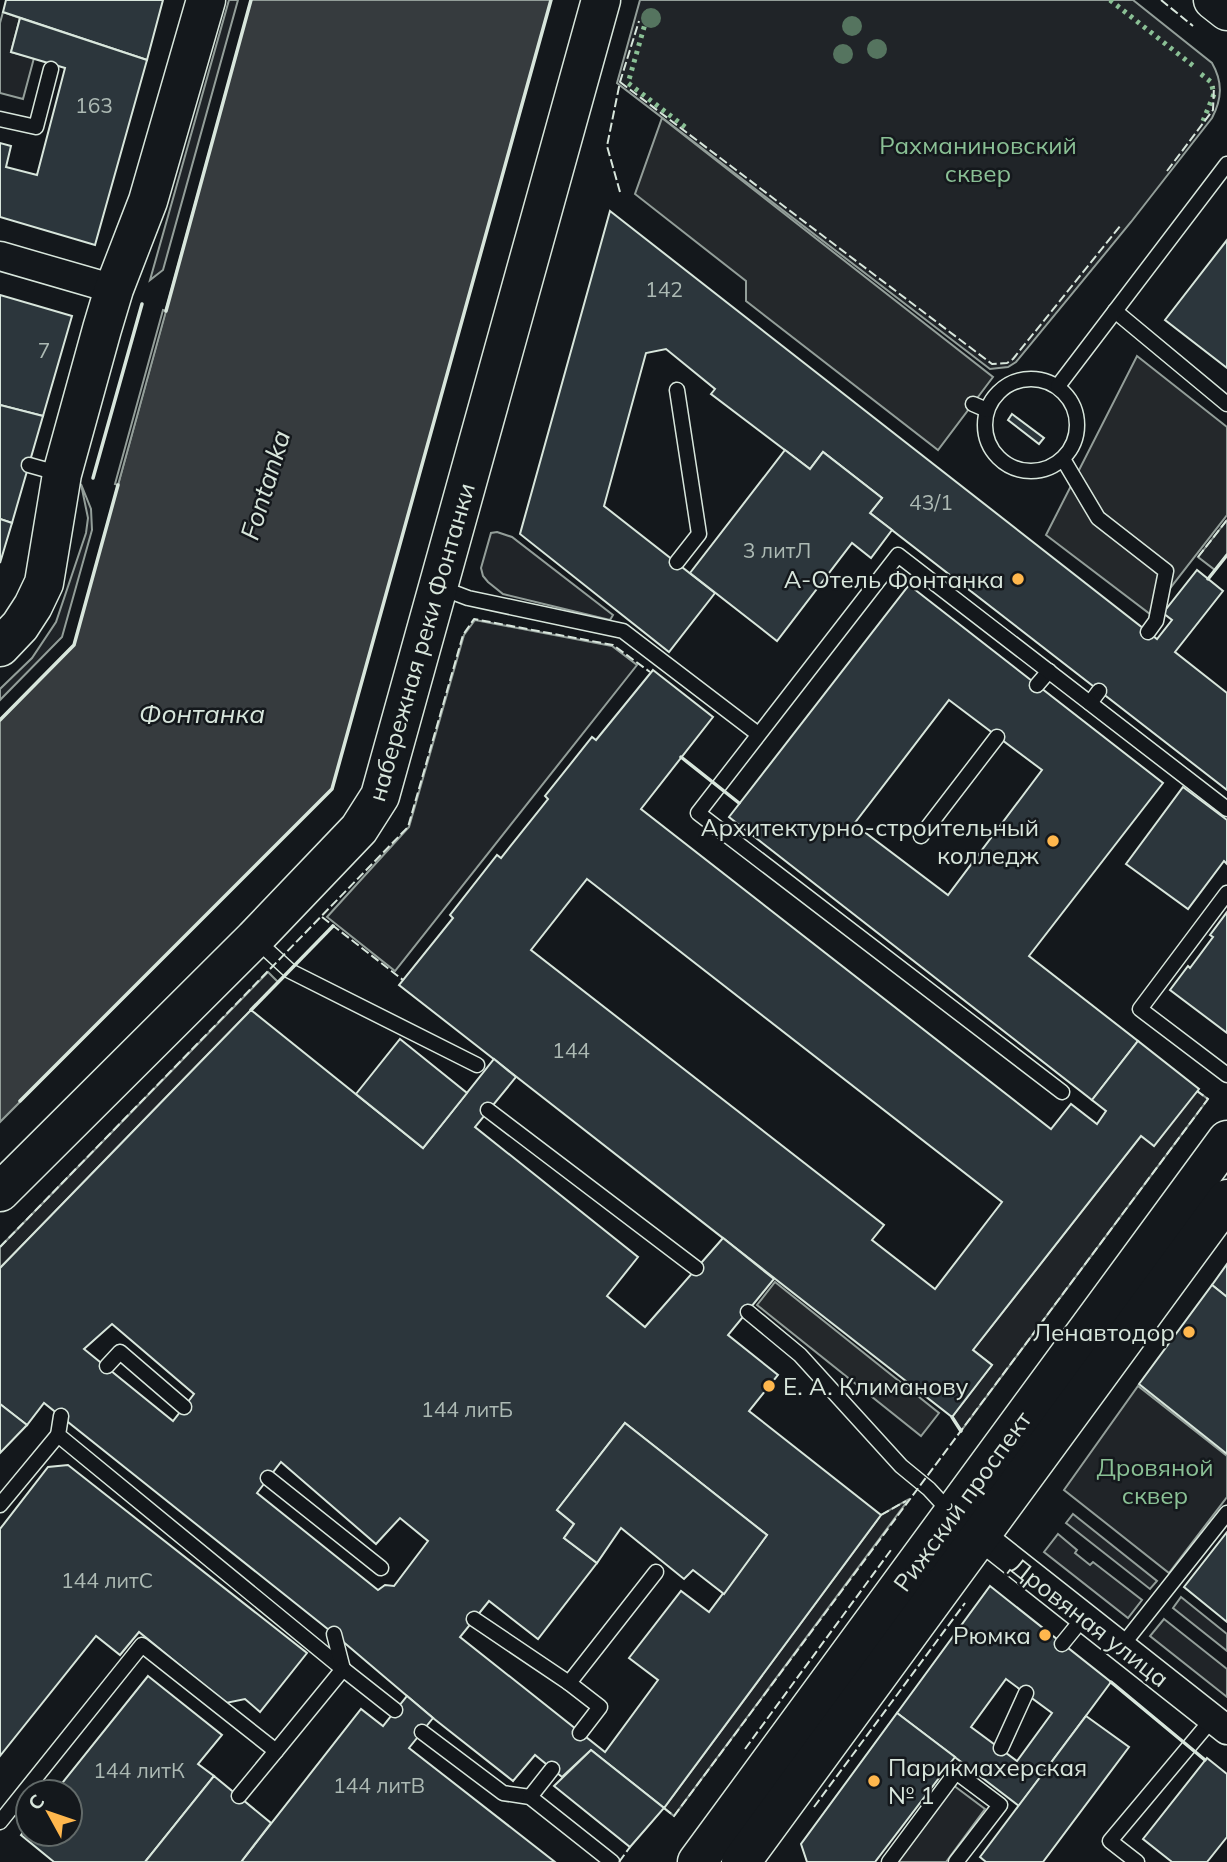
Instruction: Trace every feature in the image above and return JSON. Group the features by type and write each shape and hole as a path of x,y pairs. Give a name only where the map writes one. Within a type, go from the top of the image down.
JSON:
{"street":[{"path":"0,647 20,626 44,583 45,470 148,201 206,0"},
{"name":"набережная реки Фонтанки","path":"0,1192 254,939 359,828 380,796 601,0"},
{"path":"1213,0 1227,11"},
{"path":"0,256 114,289"},
{"name":"Рижский проспект","path":"697,1862 743,1852 966,1525 1217,1186 1227,1140"},
{"name":"Дровяная улица","path":"966,1525 1220,1724"}],"lane":[{"path":"0,118 36,127 51,69"},
{"path":"1058,386 1227,164"},
{"path":"1115,311 1227,404"},
{"path":"1038,378 1058,386 1072,401 1078,421 1075,442 1063,459 1049,468 1032,472 1015,469 1000,460 989,446 985,428 987,410 998,392 1016,380 1038,378"},
{"path":"677,390 699,534 677,562"},
{"path":"973,404 987,410"},
{"path":"1063,459 1098,518 1166,571 1156,621 1148,632"},
{"path":"1062,1093 698,813 898,555 1227,809"},
{"path":"439,587 468,598 627,627 758,734"},
{"path":"1037,685 1049,671"},
{"path":"1090,703 1099,691"},
{"path":"921,836 998,737"},
{"path":"1227,893 1140,1009 1227,1075"},
{"path":"254,939 290,971 477,1065"},
{"path":"488,1110 696,1268"},
{"path":"748,1311 800,1355 901,1466 966,1525"},
{"path":"107,1366 120,1352 184,1407"},
{"path":"0,1505 58,1435 61,1416"},
{"path":"58,1435 395,1710"},
{"path":"268,1478 381,1568"},
{"path":"1121,1647 1227,1513"},
{"path":"569,1683 656,1572"},
{"path":"1062,1644 1083,1617"},
{"path":"474,1619 600,1707 580,1733"},
{"path":"334,1634 343,1669"},
{"path":"2,1816 142,1645 276,1751"},
{"path":"239,1796 343,1669"},
{"path":"1001,1748 1026,1693"},
{"path":"1136,1862 1110,1842 1220,1724"},
{"path":"422,1732 503,1793 530,1797 612,1862"},
{"path":"530,1797 552,1769"},
{"path":"889,1862 956,1772 976,1780 1000,1805 956,1862"}],"green space":[{"path":"229,0 238,0 163,270 150,280"},
{"name":"Рахманиновский сквер","path":"640,0 1133,0 1212,63 1218,77 1218,104 1212,118 1131,222 1016,362 1008,367 990,369 617,83"},
{"path":"3,12 20,18 11,52 34,58 23,99 0,93 0,23"},
{"path":"81,484 91,509 92,530 62,637 0,700 0,689 32,658 56,622 86,533 88,518"},
{"path":"1227,520 1227,555 1215,570 1198,557"},
{"path":"497,532 512,537 613,615 610,620 503,594 488,582 481,568 491,533"},
{"path":"475,620 612,646 637,665 395,971 327,917 409,827 464,635"},
{"path":"268,972 278,982 0,1268 0,1247"},
{"path":"1197,1091 1208,1099 961,1431 952,1417 992,1365 973,1350 1141,1136"},
{"name":"Дровяной сквер","path":"1138,1386 1227,1456 1227,1497 1169,1573 1064,1490"},
{"path":"909,1499 674,1816 664,1808 881,1515"},
{"path":"1073,1514 1157,1581 1150,1589 1066,1523"},
{"path":"1058,1534 1090,1565 1093,1562 1142,1600 1128,1618 1044,1552"},
{"path":"1181,1597 1227,1634 1227,1651 1173,1608"},
{"path":"1164,1619 1227,1669 1227,1697 1150,1636"},
{"path":"953,1785 985,1809 946,1862 897,1862"}],"shaded area":[{"path":"662,118 993,377 938,450 746,301 746,281 635,194"},
{"path":"1137,356 1227,427 1227,515 1150,614 1046,535"},
{"path":"775,1282 939,1413 921,1436 757,1305"}],"water":[{"name":"Фонтанка","path":"251,0 551,0 332,789 0,1122 0,720 74,645"}],"pier":[{"path":"163,310 166,311 118,485 115,484"}],"building":[{"path":"6,0 163,0 147,60 3,12"},
{"path":"20,18 147,60 95,245 0,217 0,143 11,146 6,167 37,175 65,68 11,52"},
{"path":"610,211 1157,639 1172,620 1163,613 1197,570 1223,591 1175,652 1227,693 1227,790 870,513 882,498 823,452 810,469 711,394 715,389 666,349 646,353 604,506 715,593 669,652 520,534"},
{"path":"1227,240 1227,368 1165,320"},
{"path":"0,295 72,316 43,416 0,405"},
{"path":"0,405 43,416 12,523 0,519"},
{"path":"1012,414 1044,438 1039,444 1008,420"},
{"path":"785,450 810,469 823,452 882,498 870,513 892,530 871,558 852,543 777,641 690,573"},
{"path":"0,519 12,523 0,563"},
{"name":"Архитектурно-строительный колледж","path":"909,585 1163,783 1029,956 1138,1041 1092,1100 729,817","holes":["949,700 1042,770 948,895 854,824"]},
{"path":"653,670 713,717 641,809 1051,1129 1071,1104 1097,1124 1106,1111 1092,1100 1138,1041 1199,1089 1154,1146 1141,1136 973,1350 992,1365 952,1417 399,985 453,918 450,915 497,855 501,858 548,799 545,796 592,737 596,740","holes":["587,879 1002,1202 935,1289 872,1240 884,1225 531,950"]},
{"path":"1183,787 1227,820 1227,864 1224,861 1188,909 1126,864"},
{"path":"1227,912 1227,1033 1170,990 1213,937 1210,935"},
{"path":"251,1010 423,1148 494,1059 516,1077 475,1127 638,1257 607,1296 645,1327 723,1238 774,1279 728,1335 778,1375 749,1411 881,1515 664,1808 591,1750 562,1777 535,1755 513,1781 334,1634 44,1403 27,1425 0,1404 0,1268","holes":["112,1324 194,1394 173,1421 84,1349","625,1423 767,1535 709,1612 681,1591 629,1658 658,1680 605,1752 460,1637 489,1601 538,1639 597,1563 564,1538 574,1524 557,1510","281,1462 376,1544 400,1518 428,1541 394,1586 385,1585 378,1590 257,1493"]},
{"path":"400,1039 467,1093 423,1148 356,1094"},
{"path":"1227,1264 1227,1297 1212,1285"},
{"path":"1212,1285 1227,1297 1227,1454 1139,1384"},
{"path":"0,1404 27,1425 0,1453"},
{"path":"625,1423 767,1535 724,1594 693,1570 684,1579 621,1528 597,1563 564,1538 574,1524 557,1510"},
{"path":"68,1465 307,1653 260,1712 245,1699 226,1703 139,1632 120,1655 96,1636 0,1756 0,1529 48,1467"},
{"path":"1227,1532 1227,1622 1184,1587"},
{"path":"990,1586 1111,1682 1019,1806 897,1713","holes":["1006,1679 1052,1713 1017,1761 971,1727"]},
{"path":"148,1676 222,1735 198,1764 214,1776 145,1862 54,1862 37,1848 84,1848 84,1778 66,1778"},
{"path":"407,1696 433,1718 409,1748 555,1862 241,1862 361,1709 383,1726"},
{"path":"897,1713 955,1757 875,1862 807,1862 801,1844"},
{"path":"1086,1716 1129,1747 1043,1862 986,1862 980,1857"},
{"path":"591,1750 664,1808 630,1847 554,1786"},
{"path":"1207,1758 1227,1774 1227,1837 1207,1862 1172,1862 1143,1839"},
{"path":"214,1776 271,1823 241,1862 145,1862"}],"hedge":[{"path":"1110,0 1196,68"},
{"path":"649,10 628,83 689,130"},
{"path":"1201,74 1211,82 1214,94 1203,121"}],"fence":[{"path":"1161,0 1193,26"},
{"path":"620,192 607,146 620,82 639,21"},
{"path":"620,82 992,364 1007,363 1013,359 1121,225"},
{"path":"1167,171 1213,110 1214,86"},
{"path":"1198,557 1227,520"},
{"path":"0,1247 408,827 463,635 474,619 613,645 650,672"},
{"path":"322,917 403,980"},
{"path":"664,1808 674,1816 1208,1099 1197,1091"},
{"path":"881,1515 906,1501"},
{"path":"745,1749 891,1550"},
{"path":"814,1807 965,1603"},
{"path":"619,1862 630,1847"}],"wall":[{"path":"166,311 251,0"},
{"path":"20,1101 332,789 551,0"},
{"path":"93,478 142,304"},
{"path":"0,720 74,645 118,485"},
{"path":"1208,579 1227,555"},
{"path":"681,757 739,803"},
{"path":"251,1010 333,926"},
{"path":"952,1417 961,1431"},
{"path":"1111,1682 1205,1760"}],"place":[{"name":"A-Отель Фонтанка","path":"1018,579"},
{"name":"Архитектурно-строительный колледж","path":"1053,841"},
{"name":"Ленавтодор","path":"1189,1332"},
{"name":"Е. А. Климанову","path":"769,1386"},
{"name":"Рюмка","path":"1045,1635"},
{"name":"Парикмахерская № 1","path":"874,1781"}],"water label":[{"name":"Fontanka","path":"265,485"}]}
